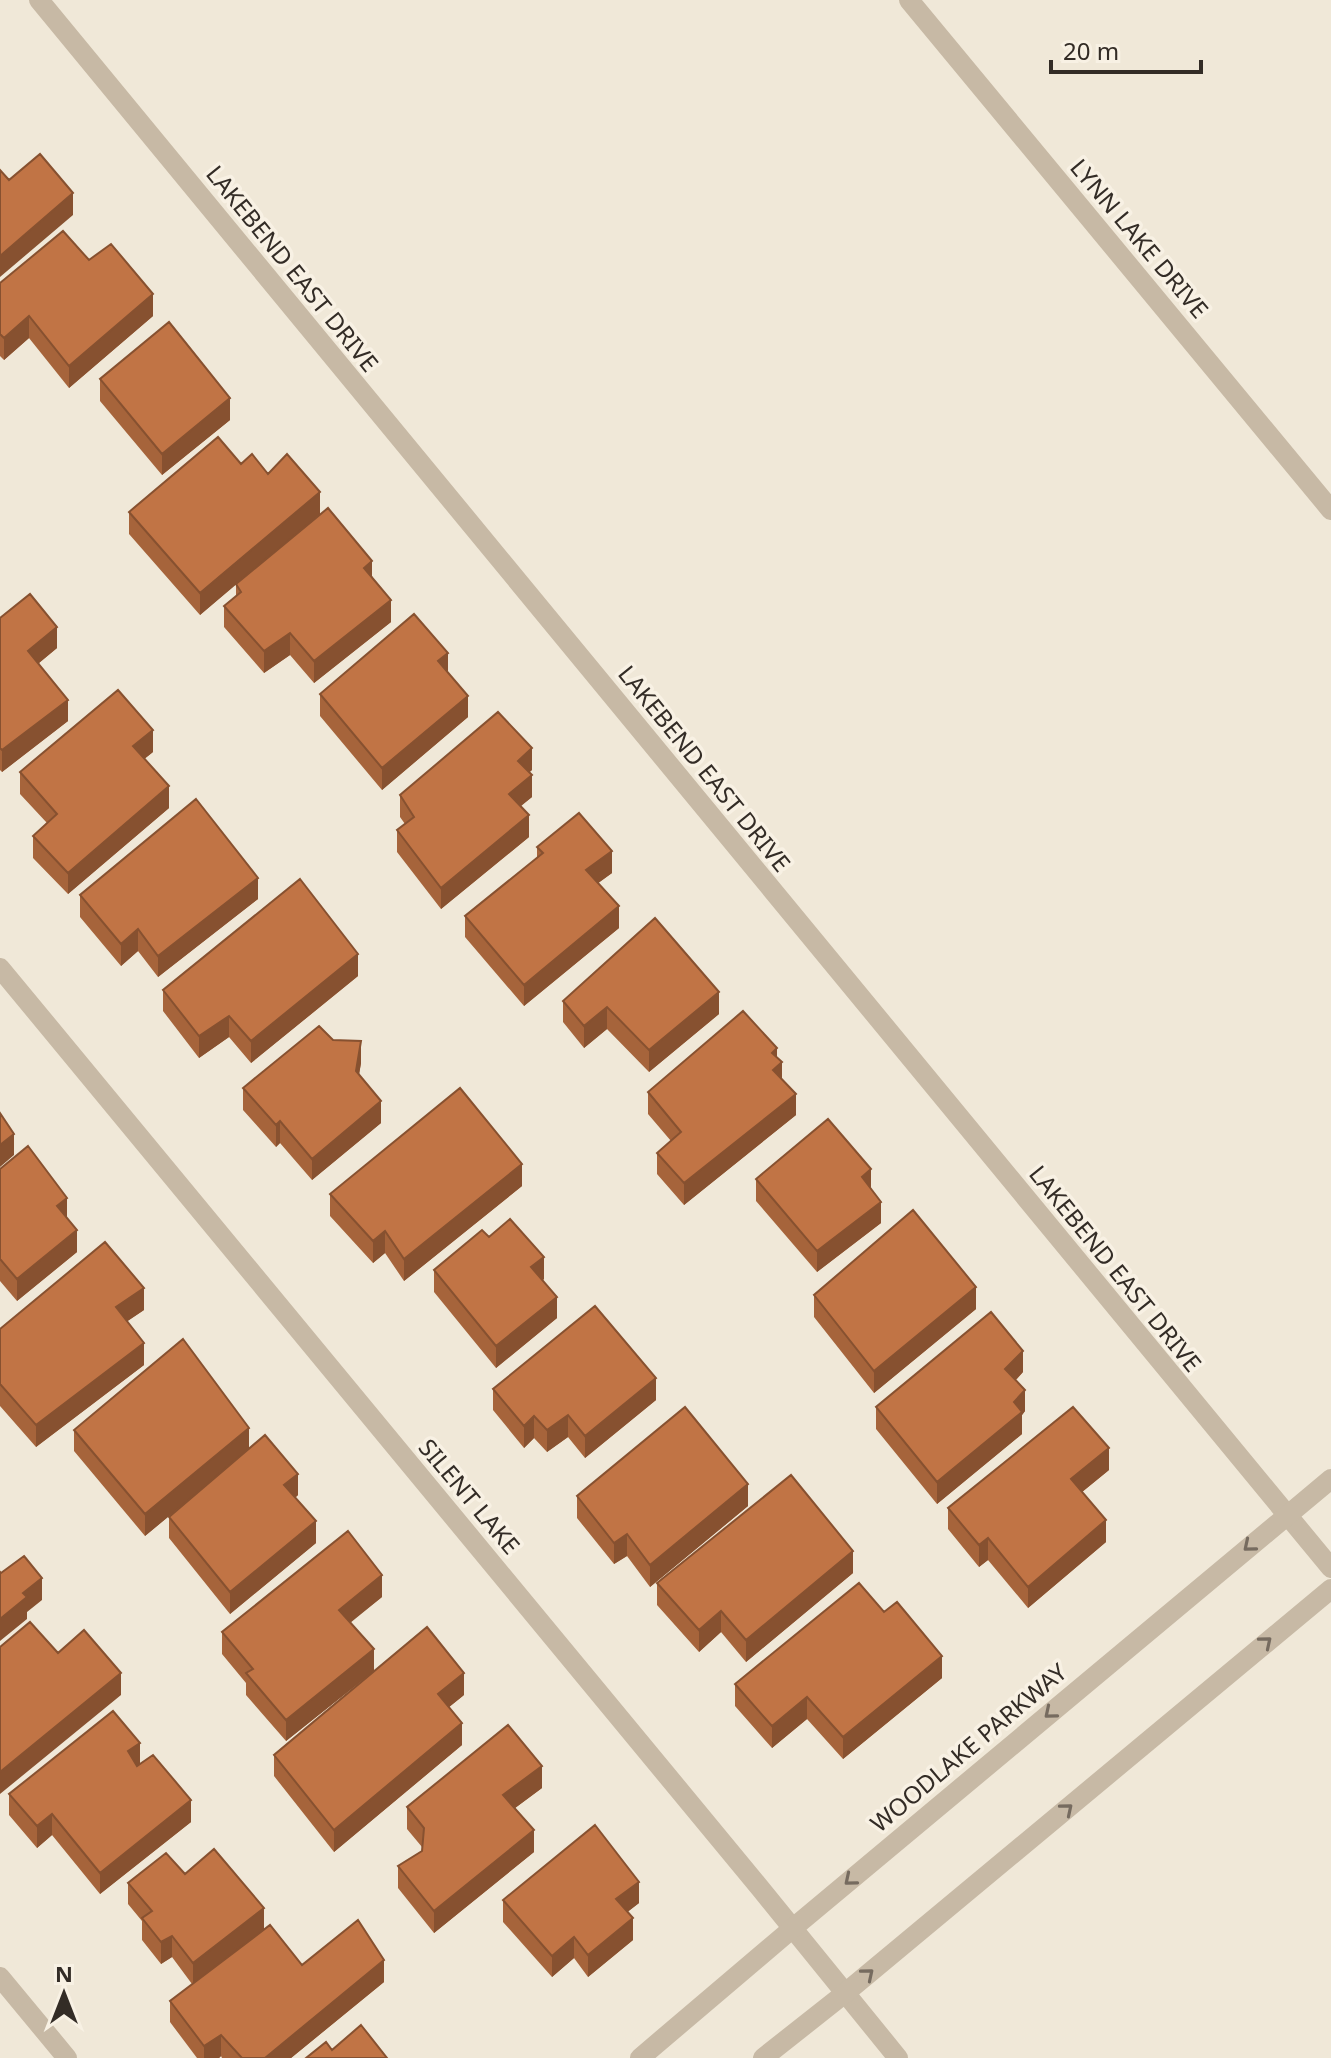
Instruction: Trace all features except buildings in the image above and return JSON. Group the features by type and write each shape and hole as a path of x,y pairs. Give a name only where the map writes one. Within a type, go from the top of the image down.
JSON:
{"street":[{"name":"LAKEBEND EAST DRIVE","path":"39,0 1331,1568"},
{"name":"LYNN LAKE DRIVE","path":"909,0 1331,510"},
{"name":"SILENT LAKE","path":"0,968 898,2058"},
{"name":"WOODLAKE PARKWAY","path":"640,2058 1331,1479"},
{"path":"763,2058 1331,1589"},
{"path":"0,1977 67,2058"}]}
